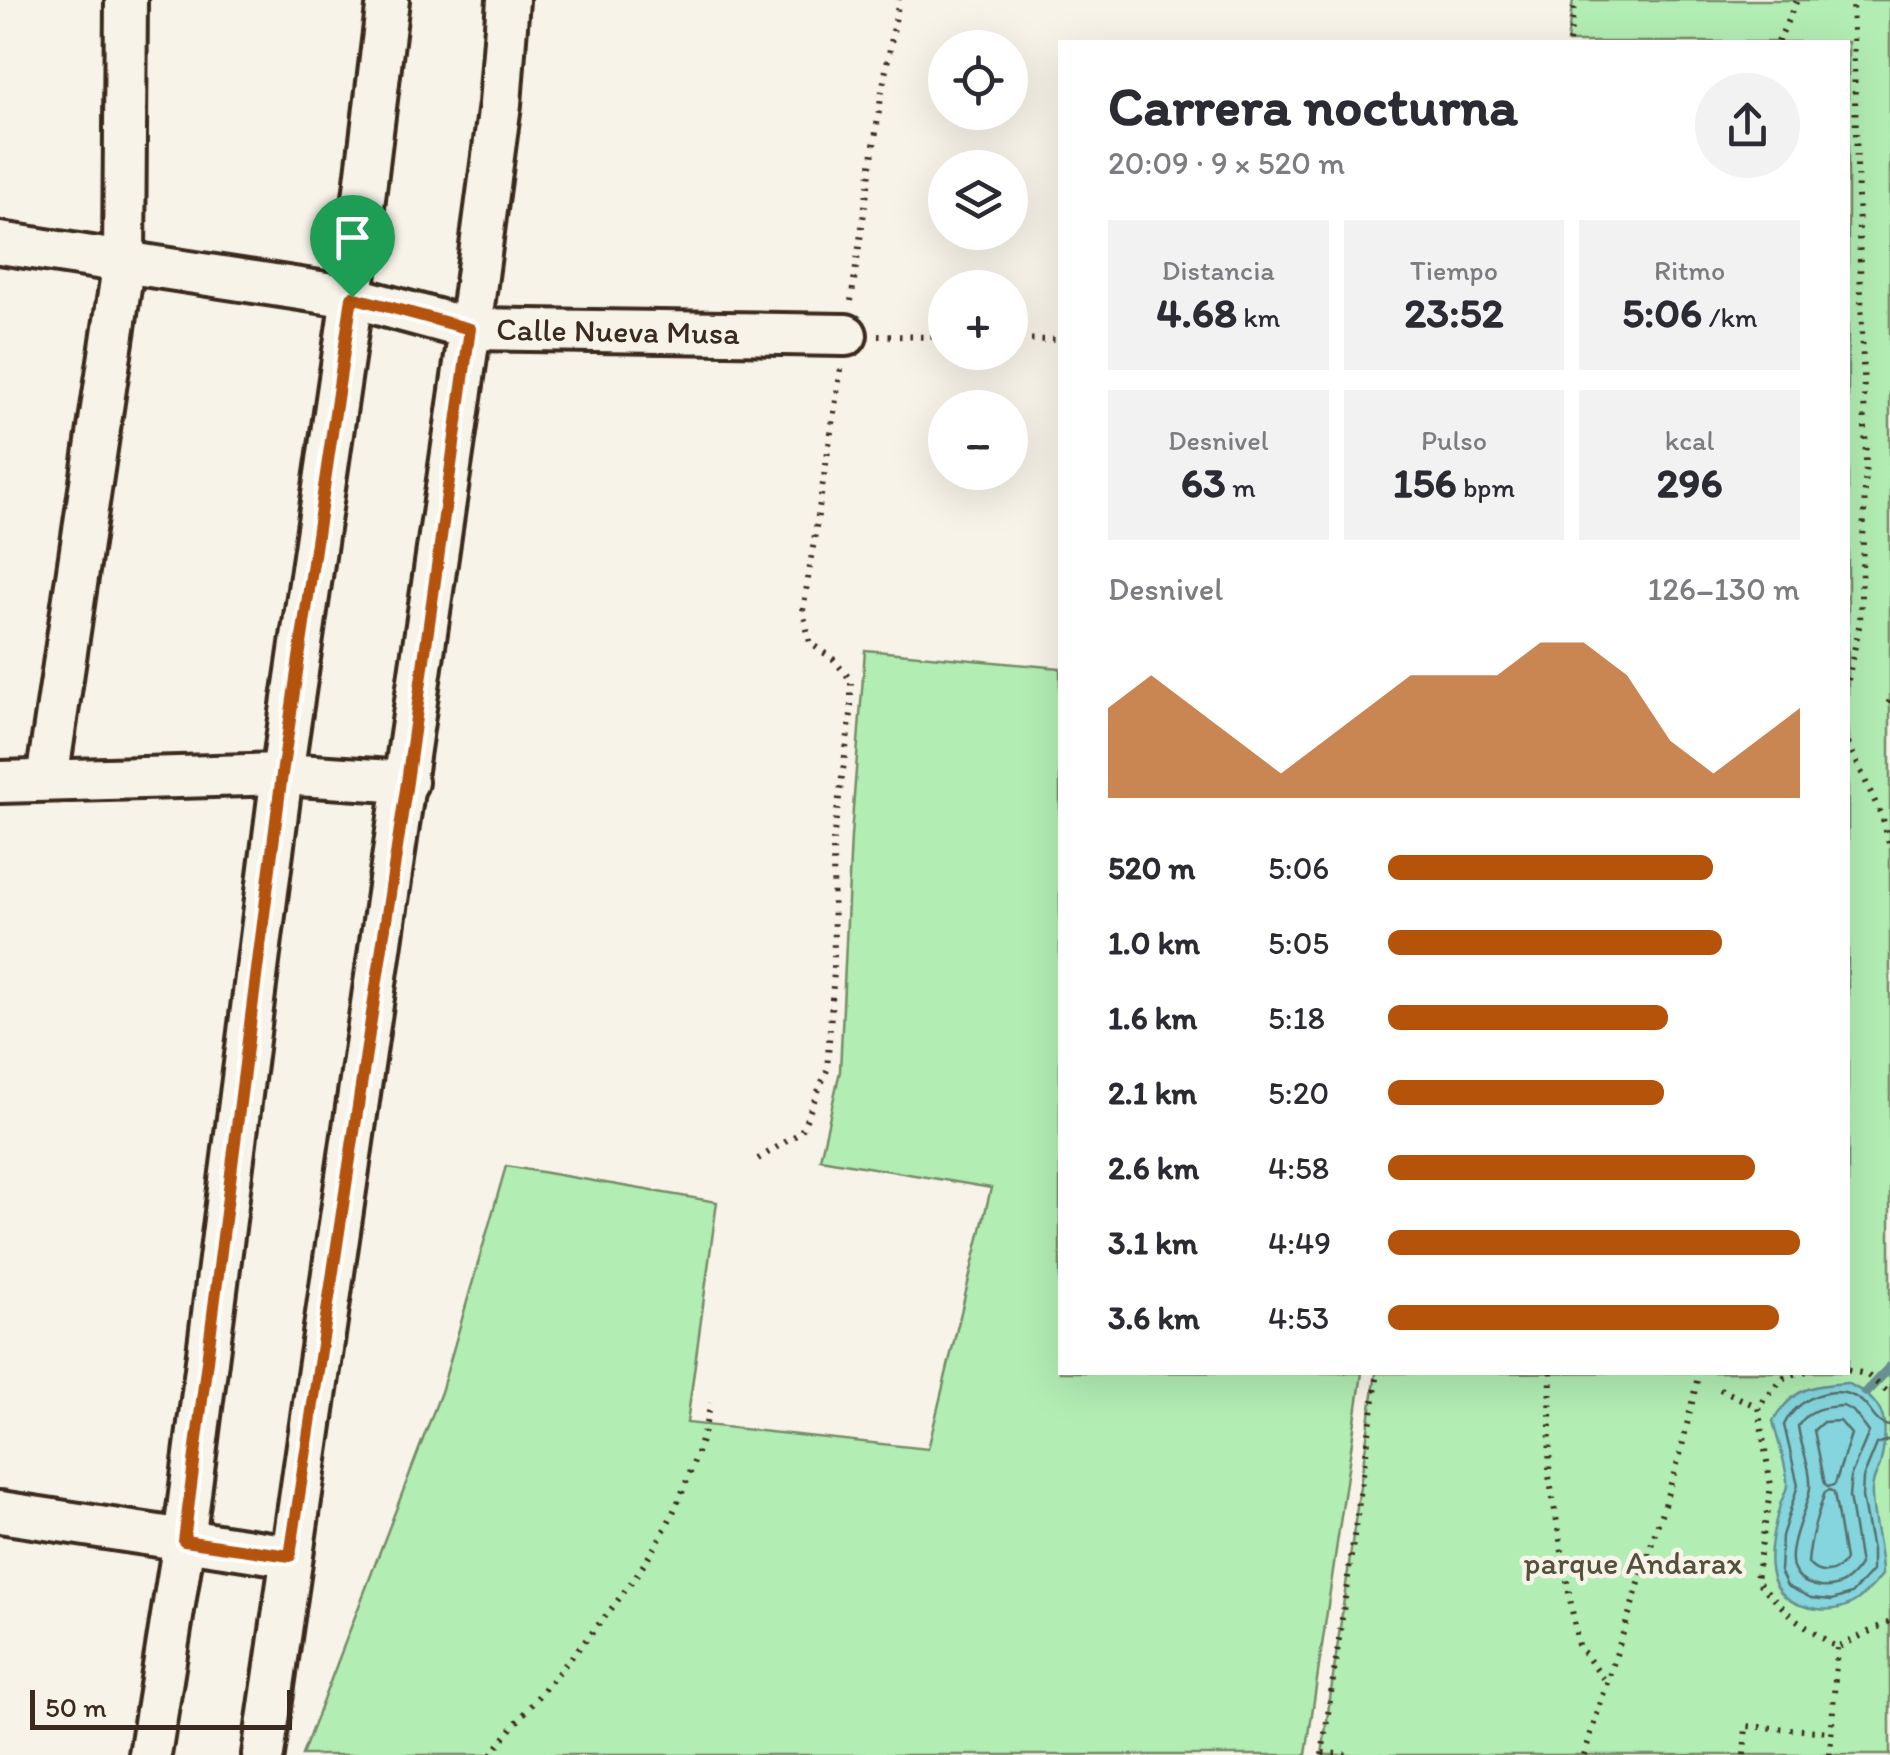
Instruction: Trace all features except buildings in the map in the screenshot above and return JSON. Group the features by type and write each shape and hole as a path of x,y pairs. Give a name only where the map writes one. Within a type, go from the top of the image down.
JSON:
{"street":[{"path":"47,780 124,260 126,0"},
{"path":"150,1755 184,1541 282,774 352,297 388,0"},
{"path":"264,1755 470,329 500,104 508,0"},
{"name":"Calle Nueva Musa","path":"0,243 352,297 470,329 846,335"},
{"path":"0,782 282,774 407,782"},
{"path":"0,1512 290,1556"}],"path":[{"path":"758,1159 801,1132 827,1070 834,971 833,840 851,714 851,680 833,659 810,643 803,611 882,91 900,0"},
{"path":"1569,40 1575,0"},
{"path":"1779,40 1796,0"},
{"path":"1850,670 1860,622 1866,460 1852,0"},
{"path":"846,335 928,337"},
{"path":"1028,339 1058,340"},
{"path":"1850,746 1864,771 1890,847"},
{"path":"1850,1370 1866,1374 1888,1391"},
{"path":"1354,1755 1322,1754 1378,1375"},
{"path":"1551,1375 1549,1476 1578,1644 1607,1682"},
{"path":"1584,1755 1680,1455 1698,1375"},
{"path":"1758,1407 1784,1378 1795,1375"},
{"path":"1720,1389 1758,1407"},
{"path":"491,1755 642,1567 674,1509 703,1437 711,1404"},
{"path":"1758,1407 1771,1486 1756,1580 1791,1616 1837,1648"},
{"path":"1837,1648 1890,1621"},
{"path":"1830,1755 1837,1648"},
{"path":"1744,1755 1746,1726 1832,1732"}],"green space":[{"name":"parque Andarax","path":"1573,0 1890,0 1890,1755 1322,1755 1376,1375 1850,1375 1850,40 1567,40"},
{"path":"865,650 1058,668 1058,1375 1362,1375 1306,1755 302,1755 441,1392 506,1166 717,1202 687,1423 928,1449 991,1188 820,1159 840,1071"}],"water":[{"path":"1847,1383 1878,1406 1884,1426 1883,1450 1872,1492 1882,1575 1855,1602 1829,1610 1818,1609 1784,1596 1771,1570 1772,1538 1787,1485 1773,1421 1796,1395"}],"waterway":[{"path":"1866,1392 1890,1367"}],"route":[{"path":"352,297 470,329 407,782 290,1556 184,1541 282,774 352,297"}]}
